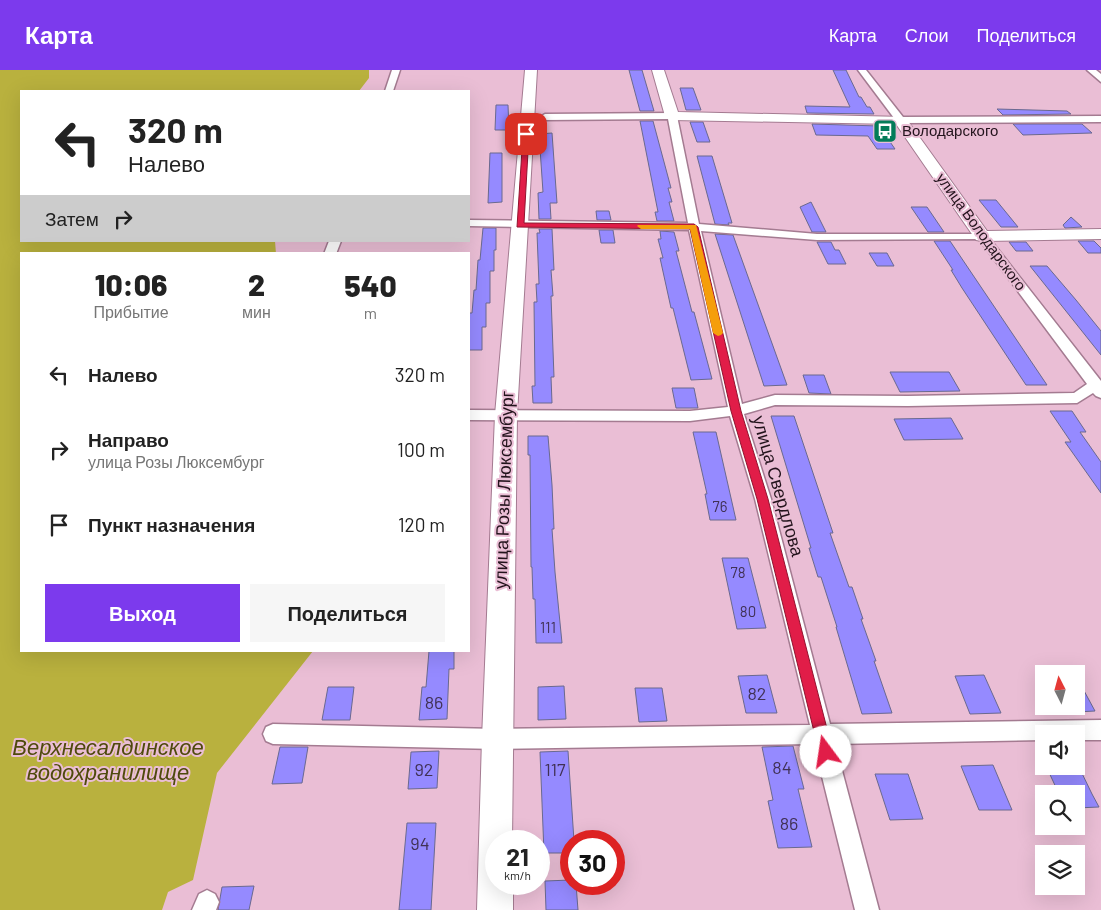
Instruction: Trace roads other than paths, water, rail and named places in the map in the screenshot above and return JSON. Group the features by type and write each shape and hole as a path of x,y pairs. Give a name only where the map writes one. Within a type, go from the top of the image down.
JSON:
{"street":[{"path":"389,90 396,70"},
{"name":"улица Розы Люксембург","path":"495,910 497,739 506,415 531,70"},
{"name":"улица Свердлова","path":"658,70 672,116 694,227 736,411 763,499 867,910"},
{"name":"улица Володарского","path":"862,70 900,120 982,236 1099,388"},
{"path":"1091,70 1101,79"},
{"path":"545,117 672,116 900,120 1101,119"},
{"path":"470,223 694,227 817,237 1101,234"},
{"path":"470,415 690,416 736,411 775,400 908,401 1077,398 1099,388"},
{"path":"273,734 497,739 1101,730"}],"water":[{"name":"Верхнесалдинское водохранилище","path":"0,70 369,70 369,78 360,90 20,90 20,242 275,242 276,252 20,252 20,652 312,652 217,773 193,880 168,892 162,910 0,910"}],"place":[{"name":"Володарского","path":"885,131"}]}
